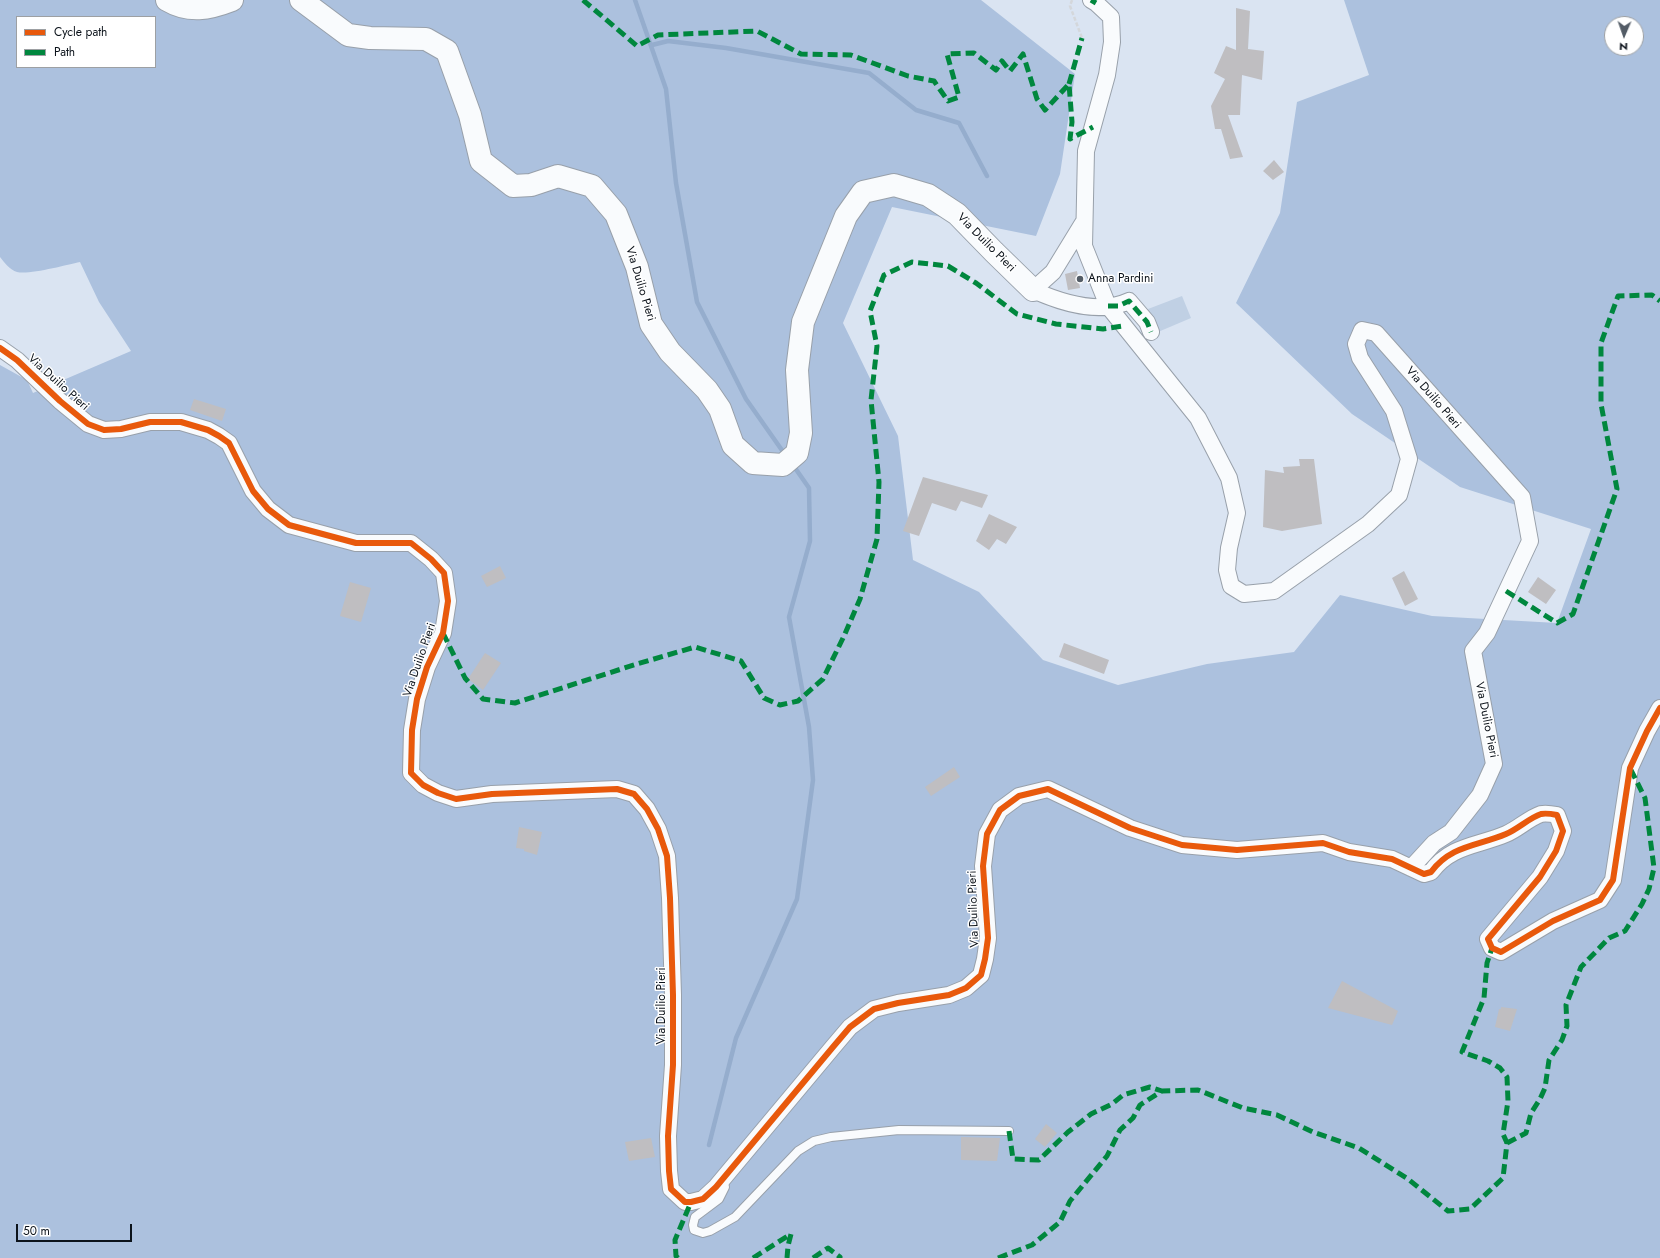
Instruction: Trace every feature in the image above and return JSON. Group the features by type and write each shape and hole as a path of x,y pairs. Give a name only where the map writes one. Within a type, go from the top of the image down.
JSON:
{"street":[{"path":"167,0 175,5 198,10 232,0"},
{"name":"Via Duilio Pieri","path":"301,0 348,35 370,38 426,39 448,51 470,115 481,161 513,186 531,185 558,176 592,186 616,214 638,267 651,324 670,352 707,390 720,410 733,445 753,463 790,459 801,433 797,370 803,322 846,216 863,192 894,185 928,195 957,214 1033,290 1058,301 1090,306 1108,306"},
{"path":"1033,290 1053,272 1084,219 1086,151 1107,75 1112,42 1111,16 1093,1"},
{"name":"Via Duilio Pieri","path":"0,348 17,360 60,401 88,424 104,430 121,429 150,422 181,422 208,430 219,436 229,443 253,491 268,509 289,525 356,543 411,543 431,558 444,573 448,601 443,633 427,667 417,699 412,730 412,772 423,785 438,793 456,799 492,794 617,790 634,794 647,809 658,829 667,856 670,898 673,946 673,1065 668,1136 671,1189 685,1202 691,1202 703,1199 723,1180 850,1027 874,1009 898,1003 949,995 966,988 981,975 986,959 988,938 983,866 987,834 1000,810 1019,796 1048,789 1130,828 1182,845 1237,850 1323,843 1349,852 1392,859 1411,868 1434,843 1452,832 1480,795 1494,764 1473,651 1487,633 1530,541 1522,497 1376,333 1362,330 1356,344 1360,358 1394,411 1409,459 1399,495 1368,524 1274,591 1244,594 1231,586 1227,570 1229,548 1237,512 1230,478 1198,418 1108,306 1084,246 1084,219"},
{"path":"1108,306 1118,306 1129,301 1147,322 1151,332"},
{"path":"1411,868 1424,874 1431,872 1443,859 1462,847 1507,834 1542,814 1557,815 1563,831 1556,851 1540,876 1488,939 1492,948 1501,952 1553,921 1600,900 1613,880 1630,768 1647,731 1660,708"}],"lane":[{"path":"723,1180 725,1188 719,1199 695,1217 693,1225 694,1230 703,1233 710,1231 735,1217 798,1151 814,1141 900,1130 1009,1131"}],"path":[{"path":"1072,0 1070,6 1082,38"}],"shaded area":[{"path":"0,0 981,0 1075,74 1060,174 1036,236 892,207 843,323 898,436 913,560 979,592 1043,660 1118,685 1207,664 1294,652 1340,595 1432,616 1557,623 1591,529 1460,487 1352,414 1236,303 1280,213 1297,102 1369,75 1344,0 1660,0 1660,1258 0,1258 0,365 27,380 33,393 131,351 99,302 80,262 23,273 12,270 0,257"},
{"path":"1182,296 1191,318 1158,332 1148,309"}],"building":[{"path":"1236,8 1250,11 1248,49 1264,51 1262,80 1242,75 1240,115 1228,115 1243,157 1230,159 1221,129 1215,129 1211,106 1225,79 1214,73 1226,46 1236,50"},
{"path":"1274,160 1284,172 1273,180 1263,171"},
{"path":"1077,271 1080,288 1068,290 1065,274"},
{"path":"194,399 226,409 222,421 190,410"},
{"path":"1299,459 1314,459 1322,524 1282,531 1263,527 1265,470 1284,473 1283,467 1300,466"},
{"path":"923,477 988,495 982,508 961,501 956,511 932,503 919,536 903,531"},
{"path":"989,514 1017,527 1006,544 997,539 989,550 976,541"},
{"path":"500,566 506,578 487,587 481,576"},
{"path":"1404,571 1418,599 1405,606 1392,578"},
{"path":"1538,577 1556,590 1546,604 1528,592"},
{"path":"350,582 371,588 361,622 340,616"},
{"path":"1064,643 1109,660 1104,674 1059,657"},
{"path":"485,653 501,663 483,690 468,679"},
{"path":"954,767 960,777 931,796 925,787"},
{"path":"519,827 542,832 537,855 524,851 524,849 516,848"},
{"path":"1342,981 1398,1011 1392,1025 1328,1008"},
{"path":"1501,1007 1517,1009 1510,1031 1495,1027 1499,1009 1501,1009"},
{"path":"1046,1124 1057,1133 1045,1147 1035,1139"},
{"path":"961,1137 1000,1138 997,1161 961,1160"},
{"path":"651,1138 655,1157 629,1161 625,1142"}],"waterway":[{"path":"635,0 666,89 676,183 697,302 746,399 786,456"},
{"path":"652,45 668,41 726,48 869,73 916,110 959,123 987,176"},
{"path":"709,1145 736,1038 797,899 813,780 809,727 789,617 810,541 809,488 793,465"}],"marked path":[{"path":"583,0 637,46 658,35 757,31 801,54 851,55 908,76 934,81 948,101 959,97 947,54 974,53 996,70 1002,61 1010,71 1023,54 1037,99 1045,110 1069,84 1072,122 1070,139 1093,127"},
{"path":"1091,0 1096,3"},
{"path":"1069,84 1082,38"},
{"path":"443,633 465,678 483,699 515,703 695,647 741,661 764,698 780,705 798,701 823,679 844,636 860,599 877,539 879,482 871,400 877,346 870,311 884,275 912,262 948,266 976,283 1017,314 1056,324 1103,329 1123,326"},
{"path":"1506,591 1557,623 1573,614 1617,489 1601,404 1601,343 1618,296 1652,295 1660,301"},
{"path":"1108,306 1118,306 1129,301 1147,322 1151,332"},
{"path":"1507,1143 1526,1133 1531,1113 1545,1088 1549,1060 1562,1040 1567,1026 1566,1005 1581,967 1609,938 1625,931 1642,904 1649,889 1654,868 1645,798 1631,770"},
{"path":"998,1258 1032,1245 1060,1222 1070,1201 1107,1156 1120,1130 1133,1118 1140,1105 1162,1091 1198,1090 1243,1108 1277,1115 1313,1132 1359,1148 1408,1179 1448,1211 1470,1209 1503,1178 1507,1143 1503,1134 1508,1101 1507,1077 1500,1068 1488,1061 1462,1052 1484,998 1487,963 1492,948"},
{"path":"1009,1131 1013,1159 1039,1160 1068,1132 1091,1114 1112,1104 1123,1095 1150,1087 1162,1091"},
{"path":"678,1258 676,1256 675,1240 691,1202"},
{"path":"753,1258 791,1234 787,1258"},
{"path":"813,1258 828,1248 840,1257 839,1258"}],"cycle path":[{"path":"0,348 17,360 60,401 88,424 104,430 121,429 150,422 181,422 208,430 219,436 229,443 253,491 268,509 289,525 356,543 411,543 431,559 444,573 448,601 443,633 427,667 417,699 412,730 411,773 423,785 438,793 456,799 492,794 617,789 634,794 647,809 658,829 667,856 673,995 673,1065 668,1136 669,1171 671,1189 685,1202 703,1199 716,1187 850,1027 874,1009 898,1003 949,995 966,988 981,975 988,938 983,866 987,834 1000,810 1019,796 1048,789 1130,828 1182,845 1237,850 1323,843 1349,852 1392,859 1424,874 1431,872 1447,856 1456,851 1506,834 1541,814 1557,815 1563,831 1556,851 1540,877 1488,939 1492,948 1501,952 1553,921 1600,900 1613,880 1630,768 1647,731 1660,708"}],"place":[{"name":"Anna Pardini","path":"1080,279"}]}
